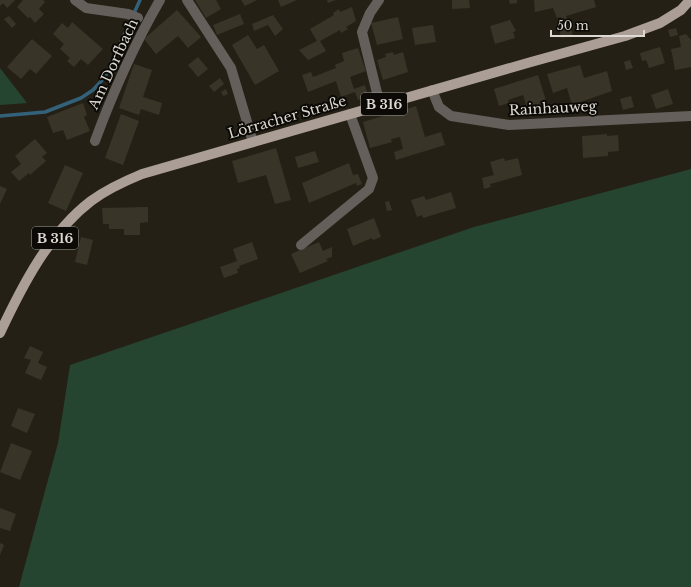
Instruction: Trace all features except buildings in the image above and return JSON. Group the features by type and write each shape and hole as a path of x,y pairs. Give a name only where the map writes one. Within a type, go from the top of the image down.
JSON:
{"main road":[{"name":"Lörracher Straße","path":"0,333 22,285 48,247 91,202 117,185 142,174 625,36 660,23 681,10 690,0"}],"street":[{"path":"75,0 86,8 128,14 138,18"},
{"name":"Am Dorfbach","path":"95,141 107,107 130,55 160,0"},
{"path":"186,0 231,68 252,142"},
{"path":"379,0 370,13 362,32 380,105"},
{"name":"Rainhauweg","path":"432,90 439,107 451,116 509,125 691,116"},
{"path":"301,245 369,189 373,178 350,114"}],"green space":[{"path":"0,68 27,103 0,105"},
{"path":"691,169 691,587 19,587 58,443 70,365 474,227"}],"waterway":[{"path":"0,116 45,112 81,98 93,90 105,77 140,0"}]}
